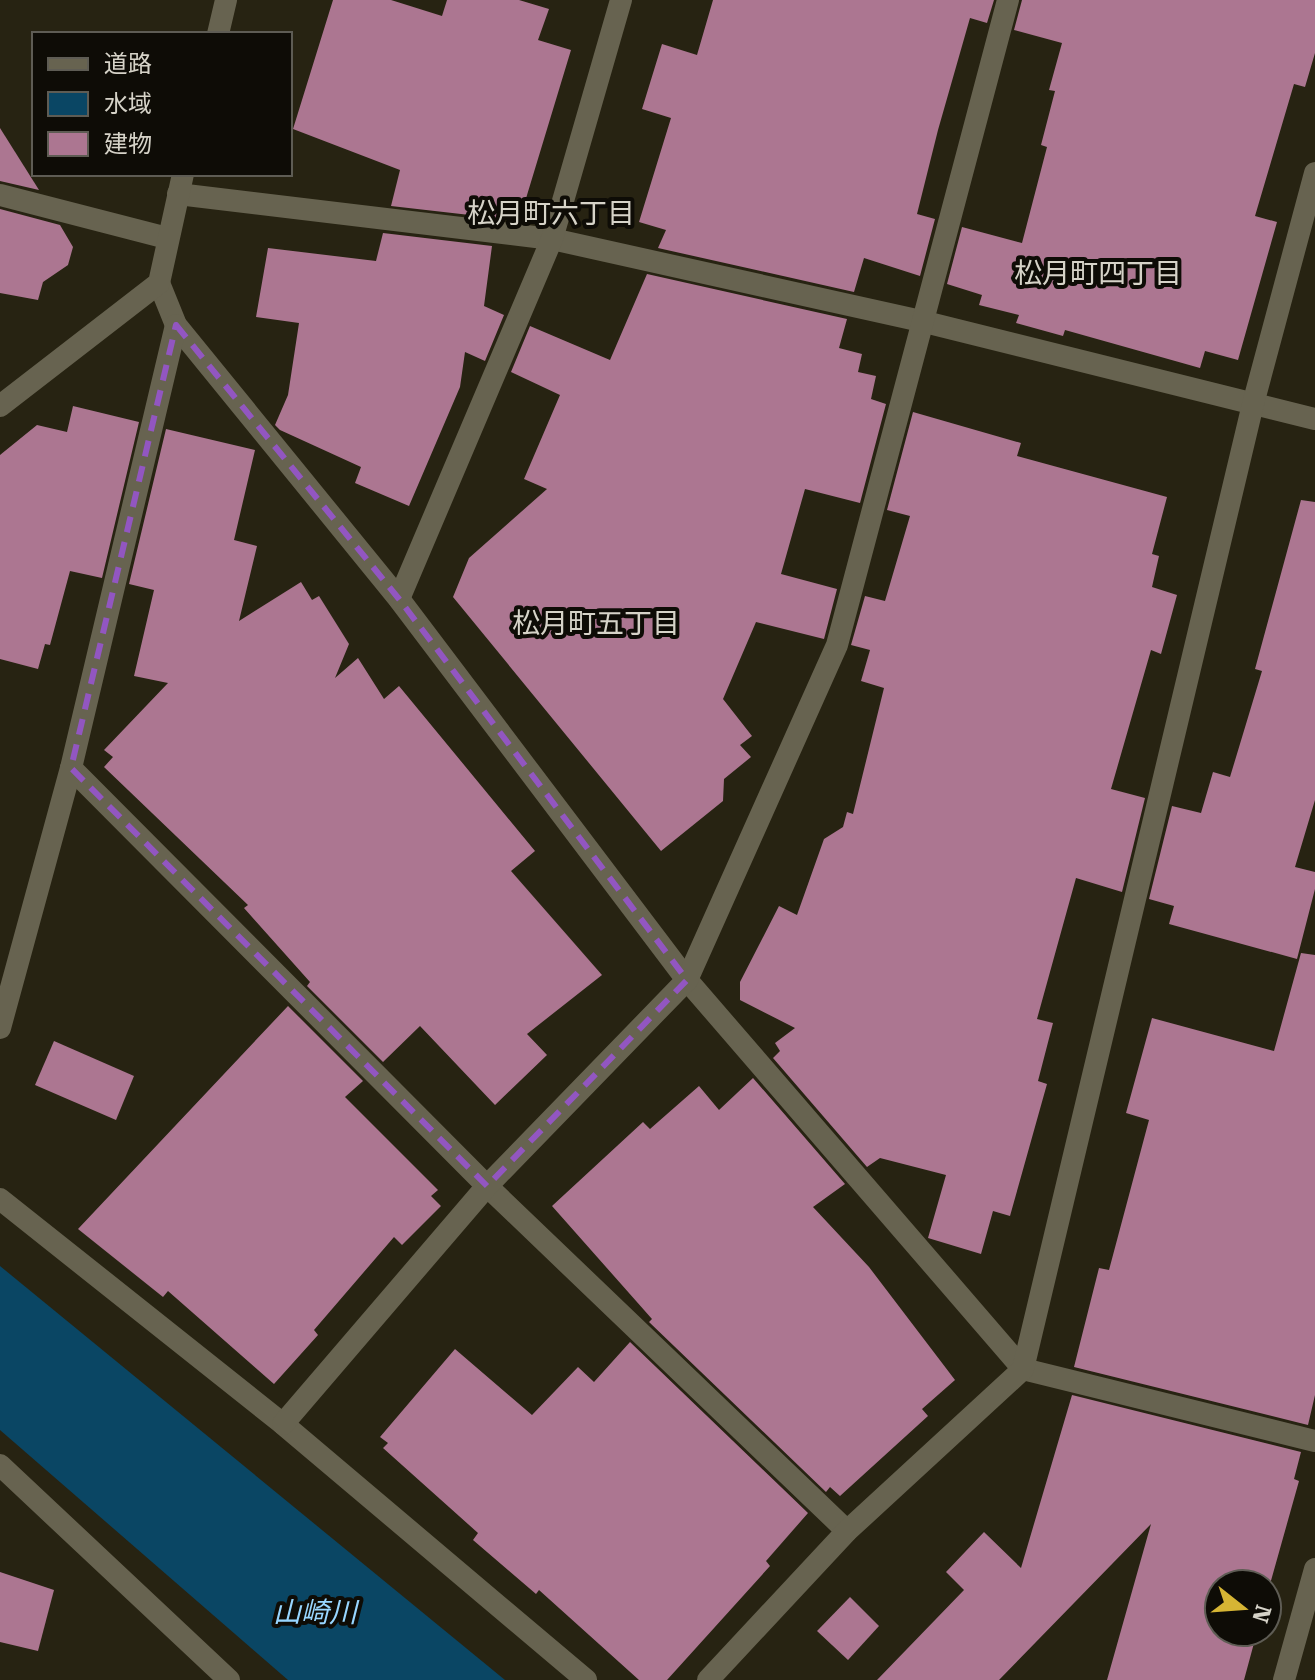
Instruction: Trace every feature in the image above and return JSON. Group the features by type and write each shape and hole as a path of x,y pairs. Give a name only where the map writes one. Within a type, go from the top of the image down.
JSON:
{"street":[{"path":"218,32 226,0"},
{"path":"399,599 552,239 621,0"},
{"path":"283,1424 487,1186 687,980 837,645 1008,0"},
{"path":"708,1680 847,1531 1023,1369 1253,404 1315,173"},
{"path":"1315,419 921,321 552,239 181,184 159,283 176,325 399,599 687,980 1023,1369 1315,1441"},
{"path":"0,195 167,238"},
{"path":"0,406 159,283"},
{"path":"0,1028 71,768 176,325"},
{"path":"71,768 487,1186 847,1531"},
{"path":"0,1199 283,1424 586,1680"},
{"path":"0,1465 229,1680"},
{"path":"1284,1680 1315,1569"}],"highlighted area":[{"path":"176,325 399,599 687,980 487,1186 71,768"}],"water":[{"name":"山崎川","path":"0,1266 505,1680 288,1680 0,1430"}],"building":[{"path":"333,0 391,0 442,16 447,0 519,0 549,9 538,40 571,50 524,205 499,198 496,218 391,206 400,170 293,129"},
{"path":"713,0 994,0 987,23 970,18 938,130 917,214 935,219 920,276 864,258 854,292 658,248 666,230 639,222 671,118 642,109 662,44 697,55"},
{"path":"1022,0 1315,0 1315,53 1305,87 1294,84 1255,216 1277,222 1238,360 1205,351 1200,368 1065,330 1063,336 1016,323 1019,315 979,305 982,295 947,284 962,227 1022,243 1047,147 1041,145 1055,91 1049,90 1062,43 1014,30"},
{"path":"0,128 39,190 0,181"},
{"path":"0,209 60,225 73,247 68,265 43,282 38,300 0,293"},
{"path":"383,233 492,246 484,306 504,315 485,361 465,352 460,387 409,506 355,483 361,467 275,425 288,395 299,323 256,317 268,248 376,261"},
{"path":"647,274 847,319 839,348 862,354 858,372 876,376 871,399 886,404 860,503 805,489 781,574 837,589 824,639 756,622 723,699 752,736 740,745 751,757 724,779 723,801 661,851 453,597 469,558 547,489 524,479 560,395 511,372 530,326 610,360"},
{"path":"73,406 139,422 102,578 70,571 50,645 45,644 38,669 0,659 0,455 37,425 67,432"},
{"path":"913,412 1021,443 1017,456 1167,497 1152,554 1159,556 1152,587 1177,595 1161,654 1151,650 1111,789 1145,798 1122,892 1076,878 1037,1019 1053,1023 1038,1081 1047,1084 1010,1216 993,1211 981,1254 928,1238 946,1175 880,1158 867,1167 773,1058 780,1051 775,1043 795,1028 740,1000 740,982 779,906 797,915 824,839 843,827 847,812 853,814 884,688 861,681 870,650 851,645 865,596 885,601 910,516 887,510"},
{"path":"166,429 255,450 234,540 257,546 239,621 301,582 312,600 319,596 349,644 335,678 358,658 384,699 399,686 535,851 511,871 602,975 527,1034 547,1055 495,1105 420,1026 383,1062 307,986 310,982 244,908 248,905 104,767 113,757 104,750 168,683 134,676 154,590 129,584"},
{"path":"1301,500 1315,502 1315,800 1295,867 1315,872 1315,889 1297,959 1169,924 1174,906 1149,899 1172,806 1201,813 1213,772 1230,777 1262,671 1255,669"},
{"path":"1301,953 1315,955 1315,1395 1308,1425 1074,1367 1099,1268 1109,1270 1149,1120 1126,1113 1152,1018 1274,1051"},
{"path":"288,1006 363,1081 345,1097 438,1190 431,1196 441,1206 402,1245 394,1237 314,1330 318,1335 274,1384 168,1291 163,1297 78,1229"},
{"path":"54,1041 134,1076 116,1120 35,1085"},
{"path":"753,1078 845,1184 813,1207 869,1267 955,1380 922,1409 928,1416 840,1496 830,1487 826,1492 649,1322 652,1319 552,1206 643,1122 650,1129 699,1086 719,1110"},
{"path":"630,1342 808,1513 766,1561 770,1566 667,1680 639,1680 539,1590 536,1594 473,1540 478,1533 383,1448 388,1443 380,1437 455,1349 532,1415 578,1367 594,1382"},
{"path":"1072,1395 1301,1452 1294,1479 1299,1481 1275,1568 1203,1568 1203,1648 1253,1648 1244,1680 1107,1680 1151,1524 999,1680 877,1680 964,1590 946,1572 984,1532 1021,1568"},
{"path":"0,1572 54,1590 38,1651 0,1642"},
{"path":"850,1597 879,1626 848,1660 817,1631"}],"district":[{"name":"松月町六丁目","path":"551,213"},
{"name":"松月町四丁目","path":"1098,273"},
{"name":"松月町五丁目","path":"596,623"}]}
